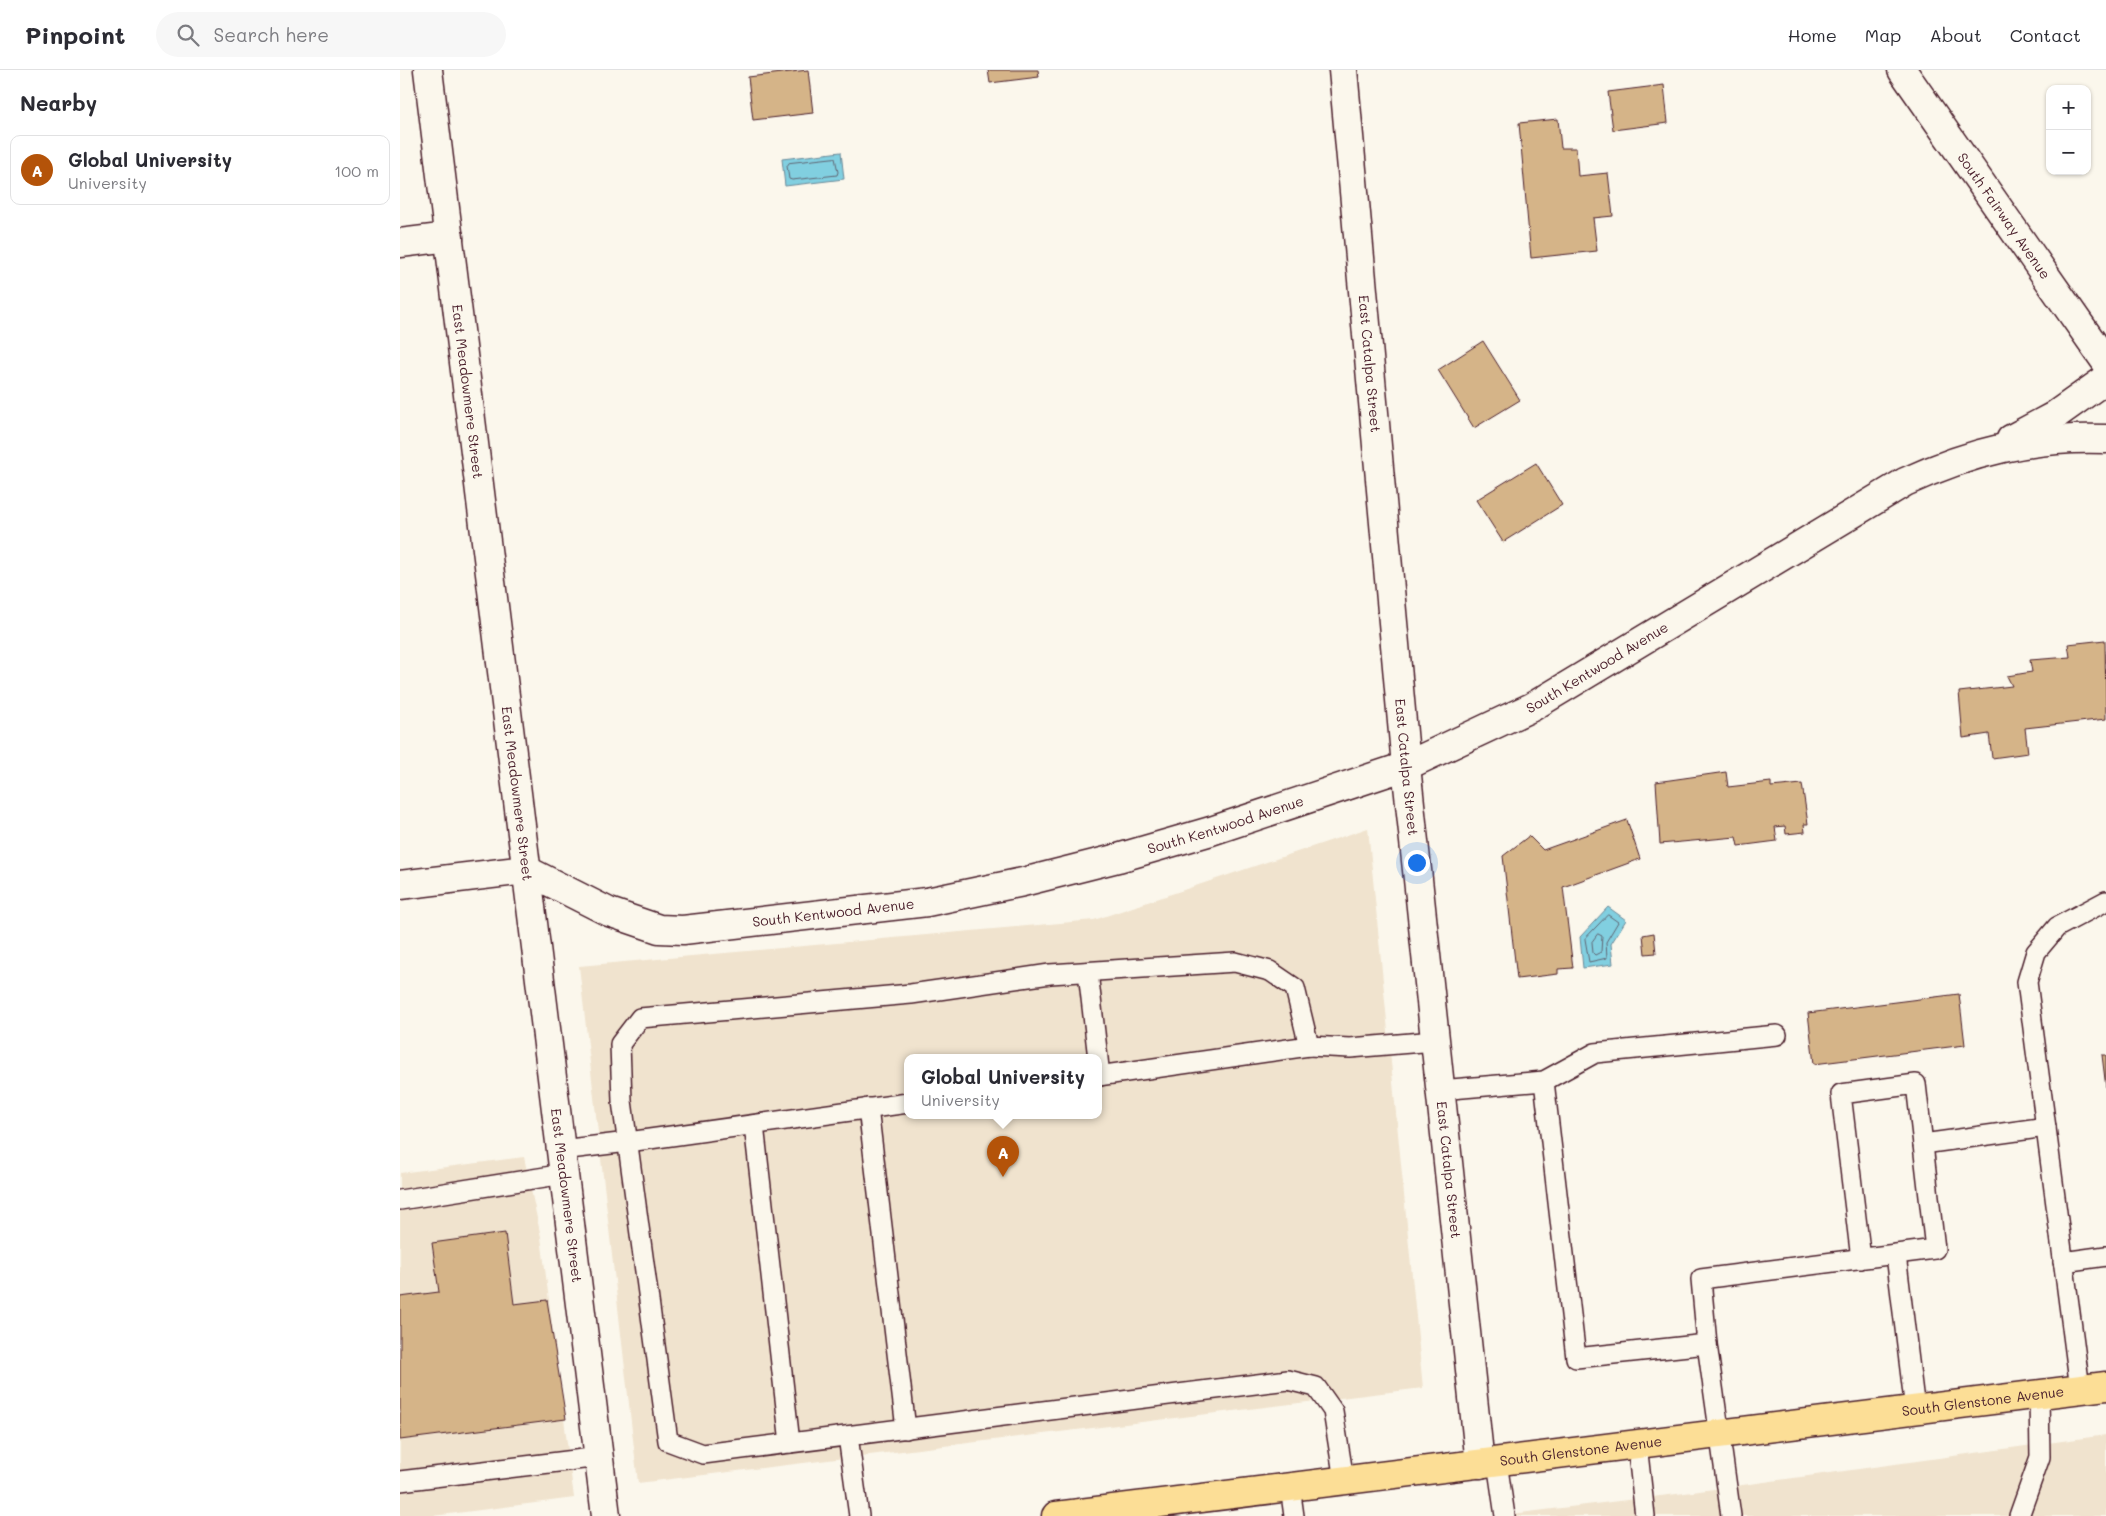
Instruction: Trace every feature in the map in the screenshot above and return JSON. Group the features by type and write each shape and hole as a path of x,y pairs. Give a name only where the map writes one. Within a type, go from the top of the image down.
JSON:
{"main road":[{"name":"South Glenstone Avenue","path":"1056,1516 1110,1513 1344,1480 2093,1388"}],"street":[{"name":"East Meadowmere Street","path":"428,70 606,1516"},
{"name":"East Catalpa Street","path":"1343,70 1406,766 1440,1090 1489,1462"},
{"name":"South Fairway Avenue","path":"1902,70 2106,362"},
{"path":"400,243 449,237"},
{"name":"South Kentwood Avenue","path":"526,870 609,912 659,930 683,930 819,916 927,902 1023,882 1118,858 1230,825 1406,766 1532,707 1905,482 1931,470 1987,450 2054,416 2106,379"},
{"name":"South Kentwood Avenue","path":"1987,450 2058,439 2106,439"},
{"path":"400,885 526,870"}],"lane":[{"path":"2093,1388 2063,1262 2027,982 2036,952 2057,927 2106,901"},
{"path":"1309,1046 1295,988 1270,971 1235,962 1050,974 911,994 640,1018 620,1044 622,1101 668,1441 703,1454 1288,1380 1316,1387 1333,1410 1344,1480"},
{"path":"1088,972 1097,1054"},
{"path":"1440,1090 1544,1081 1595,1053 1777,1035"},
{"path":"1102,1076 1309,1046 1350,1048 1435,1041"},
{"path":"1544,1081 1576,1358 1707,1344"},
{"path":"1731,1516 1707,1344 1701,1279 1935,1250 1916,1084 1841,1094 1862,1259"},
{"path":"400,1200 563,1162 628,1142 904,1104"},
{"path":"868,1108 906,1428"},
{"path":"754,1124 790,1443"},
{"path":"1923,1144 2046,1127"},
{"path":"1896,1255 1915,1410"},
{"path":"2063,1262 2106,1256"},
{"path":"2019,1516 2040,1456 2039,1394"},
{"path":"848,1436 859,1516"},
{"path":"1637,1444 1645,1516"},
{"path":"400,1481 600,1457"},
{"path":"1489,1462 1505,1516"},
{"path":"1290,1487 1294,1516"}],"shaded area":[{"path":"1368,828 1423,1388 638,1483 579,966 1094,920"},
{"path":"524,1157 541,1237 574,1498 433,1516 400,1516 400,1173"},
{"path":"2106,1435 2106,1516 1496,1516 1685,1493"}],"water":[{"path":"841,152 844,179 785,186 782,159"},
{"path":"1608,907 1626,920 1611,944 1613,964 1583,968 1580,937"}],"building":[{"path":"808,70 813,113 753,120 748,77"},
{"path":"988,70 1038,70 1039,77 990,83"},
{"path":"1664,85 1668,123 1613,130 1608,92"},
{"path":"1558,119 1561,148 1576,148 1578,176 1608,173 1613,216 1593,218 1597,251 1531,258 1519,123"},
{"path":"1483,341 1520,400 1474,428 1438,370"},
{"path":"1536,463 1562,505 1503,542 1476,500"},
{"path":"2105,640 2106,719 2025,728 2028,753 1992,758 1989,734 1963,738 1959,692 2012,686 2007,676 2032,672 2030,660 2070,657 2068,644"},
{"path":"1726,772 1728,787 1771,782 1771,787 1802,784 1808,824 1804,824 1805,832 1786,834 1785,826 1775,827 1777,841 1738,846 1736,837 1660,844 1656,782"},
{"path":"1627,820 1640,859 1563,887 1573,968 1558,969 1558,974 1517,979 1503,856 1529,836 1543,850"},
{"path":"1654,933 1656,953 1645,954 1643,935"},
{"path":"1959,994 1965,1045 1814,1064 1808,1013"},
{"path":"2102,1055 2106,1055 2106,1088"},
{"path":"505,1233 514,1304 547,1300 566,1419 400,1440 400,1297 439,1292 432,1243"}],"place":[{"name":"Global University","path":"1003,1177"}]}
